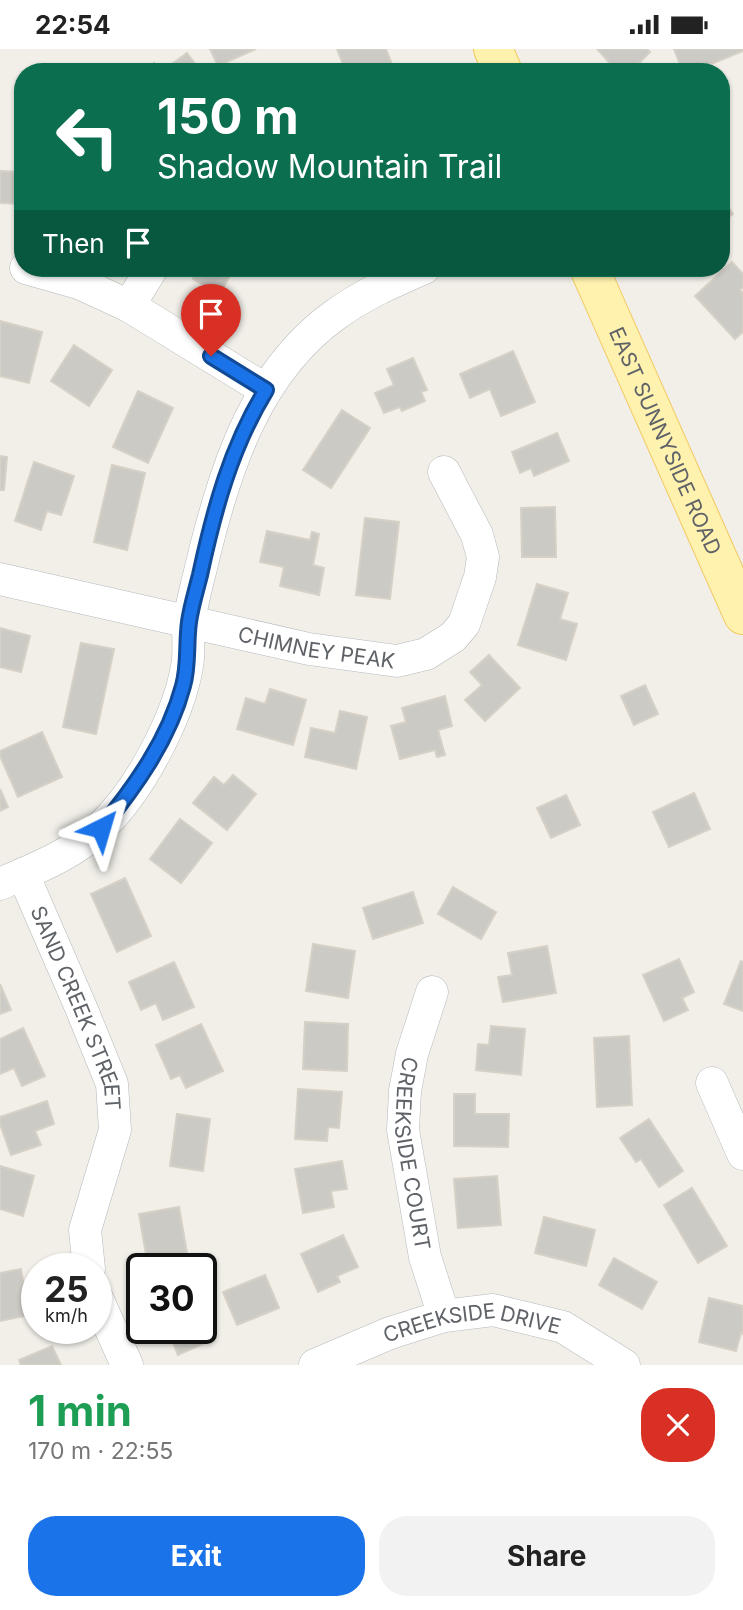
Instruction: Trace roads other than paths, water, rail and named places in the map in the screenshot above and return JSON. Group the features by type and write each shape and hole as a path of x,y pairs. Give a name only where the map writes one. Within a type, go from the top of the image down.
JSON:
{"main road":[{"name":"EAST SUNNYSIDE ROAD","path":"593,277 743,615"}],"street":[{"path":"58,277 79,283 129,306 266,390"},
{"path":"129,306 147,277"},
{"path":"11,879 63,855 101,828 129,795 164,734 183,688 188,663 189,623 225,477 248,421 266,390 281,368 312,333 336,314 403,277"},
{"name":"CHIMNEY PEAK","path":"0,579 309,649 397,661 426,654 453,637 464,624 480,577 483,557 477,535 444,472"},
{"name":"SAND CREEK STREET","path":"11,879 82,1010 111,1084 115,1130 85,1230 87,1253"},
{"name":"CREEKSIDE COURT","path":"432,992 412,1054 405,1091 403,1130 425,1257 444,1316"},
{"path":"712,1083 743,1154"},
{"name":"CREEKSIDE DRIVE","path":"315,1365 390,1333 444,1316 493,1310 563,1327 623,1365"},
{"path":"112,1332 127,1365"}]}
